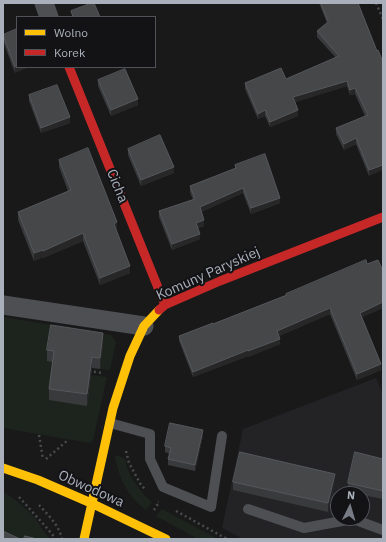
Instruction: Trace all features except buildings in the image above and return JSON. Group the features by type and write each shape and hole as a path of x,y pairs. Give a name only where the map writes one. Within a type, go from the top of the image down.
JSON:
{"street":[{"path":"44,3 49,16"},
{"name":"Cicha","path":"69,68 165,305"},
{"name":"Komuny Paryskiej","path":"84,539 113,408 130,356 144,326 156,313 165,305 220,281 383,217"},
{"path":"3,305 144,326"},
{"name":"Obwodowa","path":"3,468 38,480 91,503 166,539"}],"lane":[{"path":"110,423 150,434 150,459 163,487 211,506 222,436"},
{"path":"248,509 304,528 353,519 383,530"}],"path":[{"path":"376,3 383,19"},
{"path":"85,371 105,374"},
{"path":"39,436 44,461 68,440"},
{"path":"122,449 127,451 129,463 141,485 149,494"},
{"path":"18,496 56,539"},
{"path":"151,514 159,502 152,498"},
{"path":"38,505 51,517 62,536 62,539"},
{"path":"173,509 228,539"}],"shaded area":[{"path":"3,317 111,335 116,342 110,370 100,369 103,344 67,364 91,375 107,377 93,440 90,443 3,428"},
{"path":"376,378 383,394 383,539 243,539 222,528 243,429"},
{"path":"117,455 125,459 126,465 135,483 152,502 146,510 134,499 125,487 119,473 115,457"},
{"path":"3,492 16,500 35,518 50,539 3,539"},
{"path":"162,509 218,539 198,539 156,516"}],"traffic: slow":[{"path":"84,539 113,408 130,356 144,326 159,310"},
{"path":"3,468 38,480 91,503 166,539"}],"traffic: jam":[{"path":"69,68 165,305"},
{"path":"159,310 165,305 220,281 383,217"}]}
